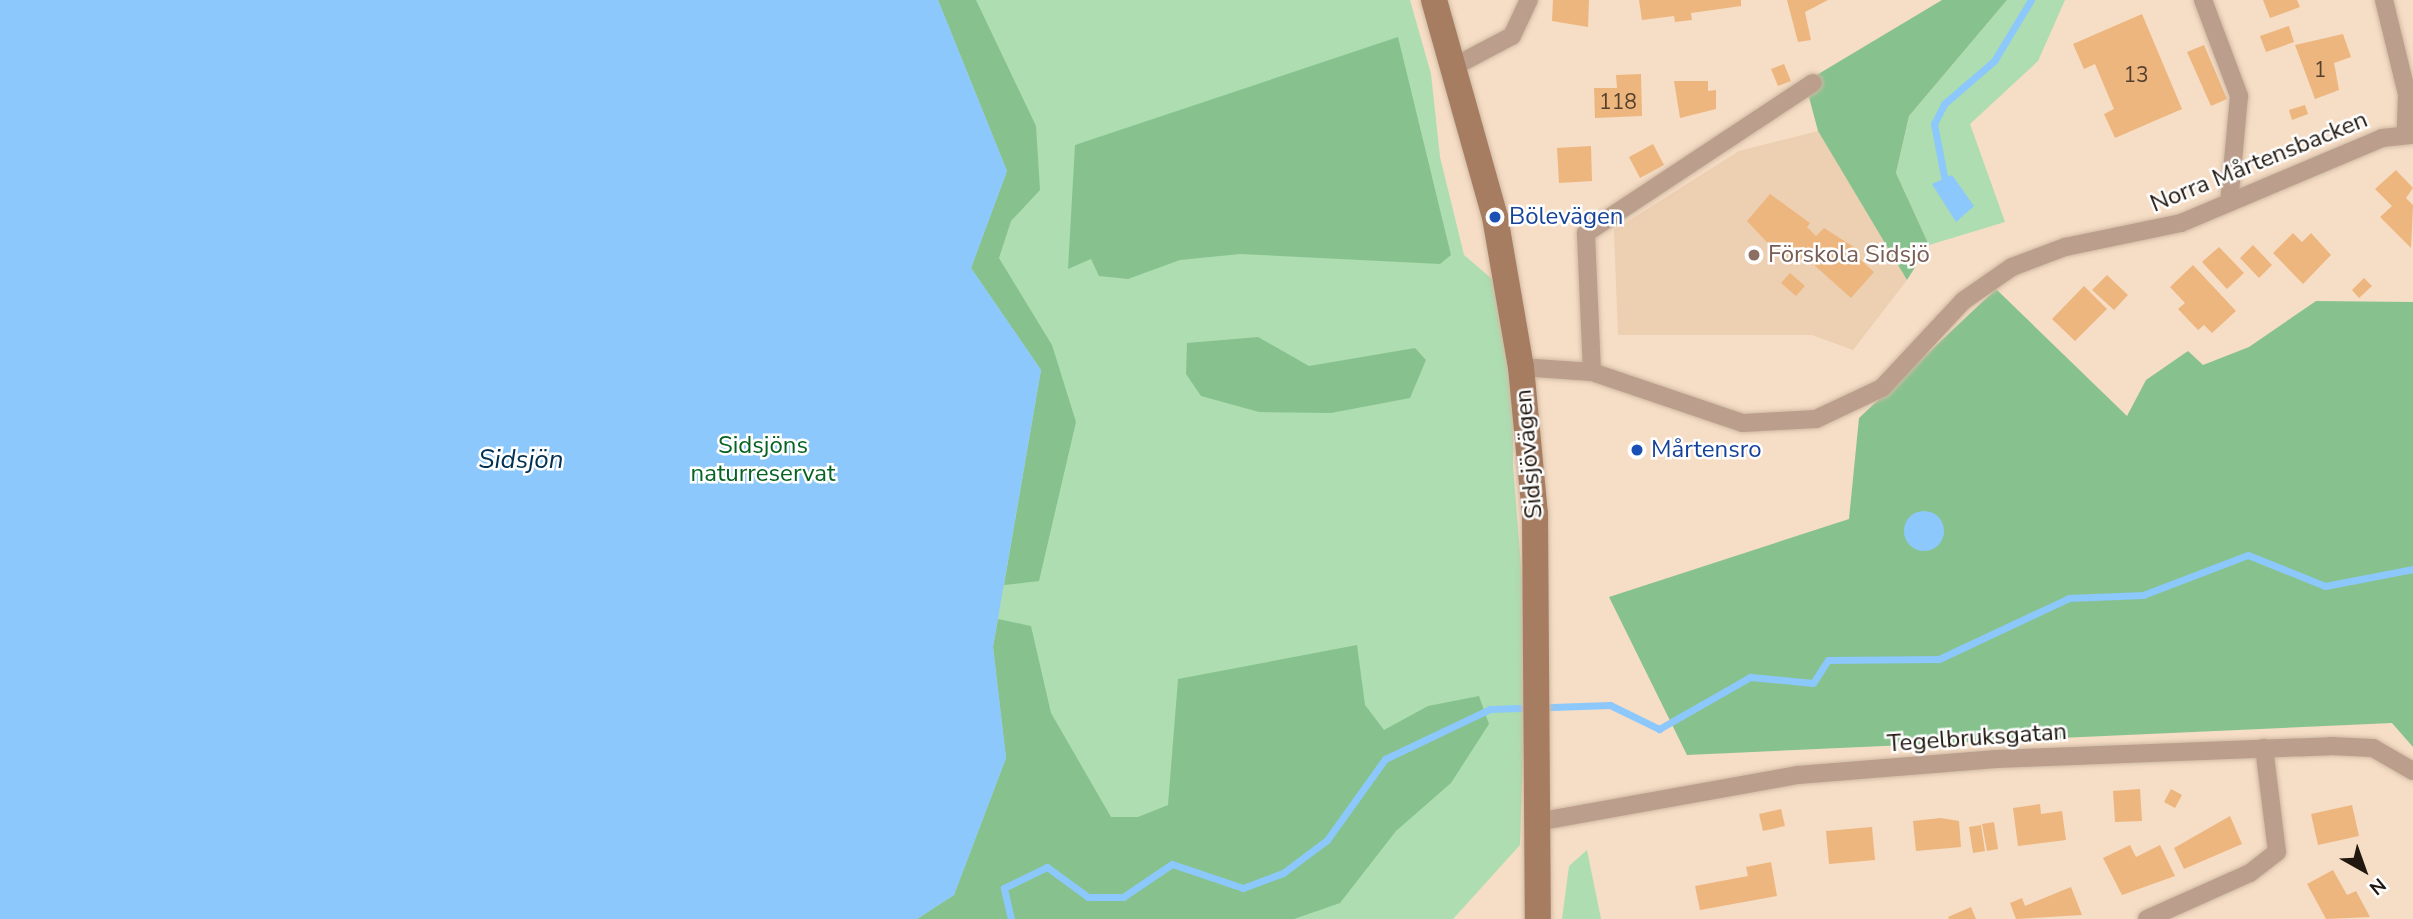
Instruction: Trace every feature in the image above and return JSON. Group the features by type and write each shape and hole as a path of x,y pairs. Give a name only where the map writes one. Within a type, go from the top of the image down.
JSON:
{"main road":[{"name":"Sidsjövägen","path":"1434,0 1455,66 1495,217 1521,367 1538,619 1542,821 1538,919"}],"street":[{"path":"1455,66 1512,36 1529,0"},
{"path":"2203,0 2239,96 2229,203"},
{"path":"2384,0 2407,94 2409,134"},
{"path":"1592,372 1586,233 1813,83"},
{"name":"Norra Mårtensbacken","path":"1521,367 1592,372 1743,423 1816,419 1882,388 1963,301 2012,267 2065,247 2155,231 2409,134"},
{"path":"2147,919 2250,873 2277,852 2264,748"},
{"name":"Tegelbruksgatan","path":"1542,821 1798,775 2264,748 2373,748 2413,771"}],"shaded area":[{"name":"Förskola Sidsjö","path":"1818,131 1907,280 1853,350 1812,335 1618,335 1614,230 1739,151"}],"green space":[{"name":"Sidsjön","path":"0,0 1410,0 1431,74 1440,157 1464,255 1513,297 1513,466 1527,640 1520,845 1453,919 0,919"},
{"path":"938,0 976,0 1036,126 1040,190 1011,221 999,258 1052,345 1076,422 1039,581 1004,585 1041,370 971,268 1007,171"},
{"path":"1942,0 2007,0 1909,116 1896,173 1929,245 1907,280 1818,131 1805,82"},
{"path":"2007,0 2065,0 2038,61 1970,124 2005,222 1929,245 1896,173 1909,116"},
{"path":"1398,37 1451,255 1440,264 1240,254 1180,260 1128,279 1099,276 1091,259 1068,269 1075,145"},
{"path":"1996,289 2127,416 2146,380 2188,351 2203,365 2249,347 2316,301 2413,302 2413,747 2392,723 1687,755 1609,597 1849,519 1859,418"},
{"path":"1258,337 1309,366 1415,348 1426,360 1410,398 1331,413 1259,412 1201,396 1186,374 1187,343"},
{"path":"998,619 1031,626 1051,713 1111,817 1138,817 1168,805 1178,679 1357,645 1365,705 1384,730 1428,706 1479,696 1489,724 1451,783 1396,831 1340,903 1294,919 917,919 954,895 1006,758 993,647"},
{"path":"1587,850 1601,919 1562,919 1569,866"}],"water":[{"name":"Sidsjön","path":"0,0 938,0 1007,171 971,268 1041,370 993,647 1006,758 954,895 917,919 0,919"},
{"path":"1952,175 1974,206 1956,222 1932,184"},
{"path":"1924,511 1932,512 1938,517 1943,523 1943,539 1938,545 1932,550 1924,551 1916,550 1910,545 1905,539 1904,531 1905,523 1910,517 1916,512"}],"building":[{"path":"1553,0 1589,0 1588,27 1552,21"},
{"path":"1639,0 1741,0 1741,6 1691,13 1692,20 1675,22 1674,16 1642,20"},
{"path":"1787,0 1828,0 1805,12 1811,40 1798,42"},
{"path":"2263,0 2297,0 2300,7 2270,18"},
{"path":"2142,14 2182,109 2115,138 2104,114 2114,109 2095,64 2084,69 2073,44"},
{"path":"2289,26 2294,42 2266,52 2260,36"},
{"path":"2343,34 2351,57 2334,63 2339,90 2315,99 2295,45"},
{"path":"2204,45 2227,99 2211,106 2187,52"},
{"path":"1784,64 1791,81 1778,86 1771,69"},
{"path":"1641,74 1642,116 1595,118 1594,88 1617,88 1616,75"},
{"path":"1674,81 1708,81 1708,91 1716,90 1716,109 1680,118"},
{"path":"2305,105 2308,114 2292,120 2289,110"},
{"path":"1653,144 1664,165 1640,178 1629,157"},
{"path":"1591,146 1592,181 1559,183 1557,148"},
{"path":"2396,170 2413,188 2406,198 2413,205 2411,248 2380,217 2392,206 2375,189"},
{"path":"1770,194 1810,223 1807,227 1816,236 1824,228 1857,249 1853,253 1874,272 1851,298 1804,256 1797,264 1779,255 1747,221"},
{"path":"2293,233 2302,242 2311,233 2331,255 2303,284 2273,253"},
{"path":"2253,245 2272,265 2259,278 2240,258"},
{"path":"2219,247 2244,273 2227,289 2202,262"},
{"path":"2193,265 2236,311 2212,333 2204,325 2198,330 2178,309 2185,303 2170,287"},
{"path":"1790,273 1805,286 1796,296 1781,283"},
{"path":"2107,275 2128,295 2114,310 2092,290"},
{"path":"2364,278 2372,286 2359,298 2352,290"},
{"path":"2084,286 2107,309 2075,341 2052,319"},
{"path":"2140,789 2142,821 2115,822 2113,791"},
{"path":"2171,789 2182,795 2175,808 2164,802"},
{"path":"2040,804 2041,814 2062,811 2066,840 2018,846 2013,808"},
{"path":"2352,805 2359,836 2318,845 2311,814"},
{"path":"1781,809 1785,826 1763,831 1759,814"},
{"path":"2230,816 2242,844 2184,869 2174,848"},
{"path":"1941,818 1959,821 1961,847 1916,851 1913,821"},
{"path":"1994,822 1998,849 1987,851 1982,824"},
{"path":"1981,825 1985,851 1973,853 1969,827"},
{"path":"1872,827 1875,860 1829,864 1826,831"},
{"path":"2130,845 2136,857 2160,845 2175,876 2122,895 2103,858"},
{"path":"1771,862 1777,896 1700,910 1695,886 1748,876 1746,867"},
{"path":"2333,870 2347,895 2356,891 2370,917 2326,919 2307,884"},
{"path":"2071,887 2082,915 2016,919 2010,903 2022,898 2025,906"},
{"path":"1971,907 1976,919 1948,917"}],"waterway":[{"path":"1944,176 1934,124 1944,104 1994,61 2031,0"},
{"path":"1011,919 1004,888 1047,867 1088,897 1123,897 1172,864 1243,888 1283,873 1327,840 1385,759 1490,709 1610,705 1659,729 1750,677 1813,683 1828,660 1939,659 2069,598 2143,595 2248,555 2325,586 2413,569"}],"place":[{"name":"Bölevägen","path":"1495,217"},
{"name":"Förskola Sidsjö","path":"1754,255"},
{"name":"Mårtensro","path":"1637,450"}],"park label":[{"name":"Sidsjöns naturreservat","path":"763,460"}]}
